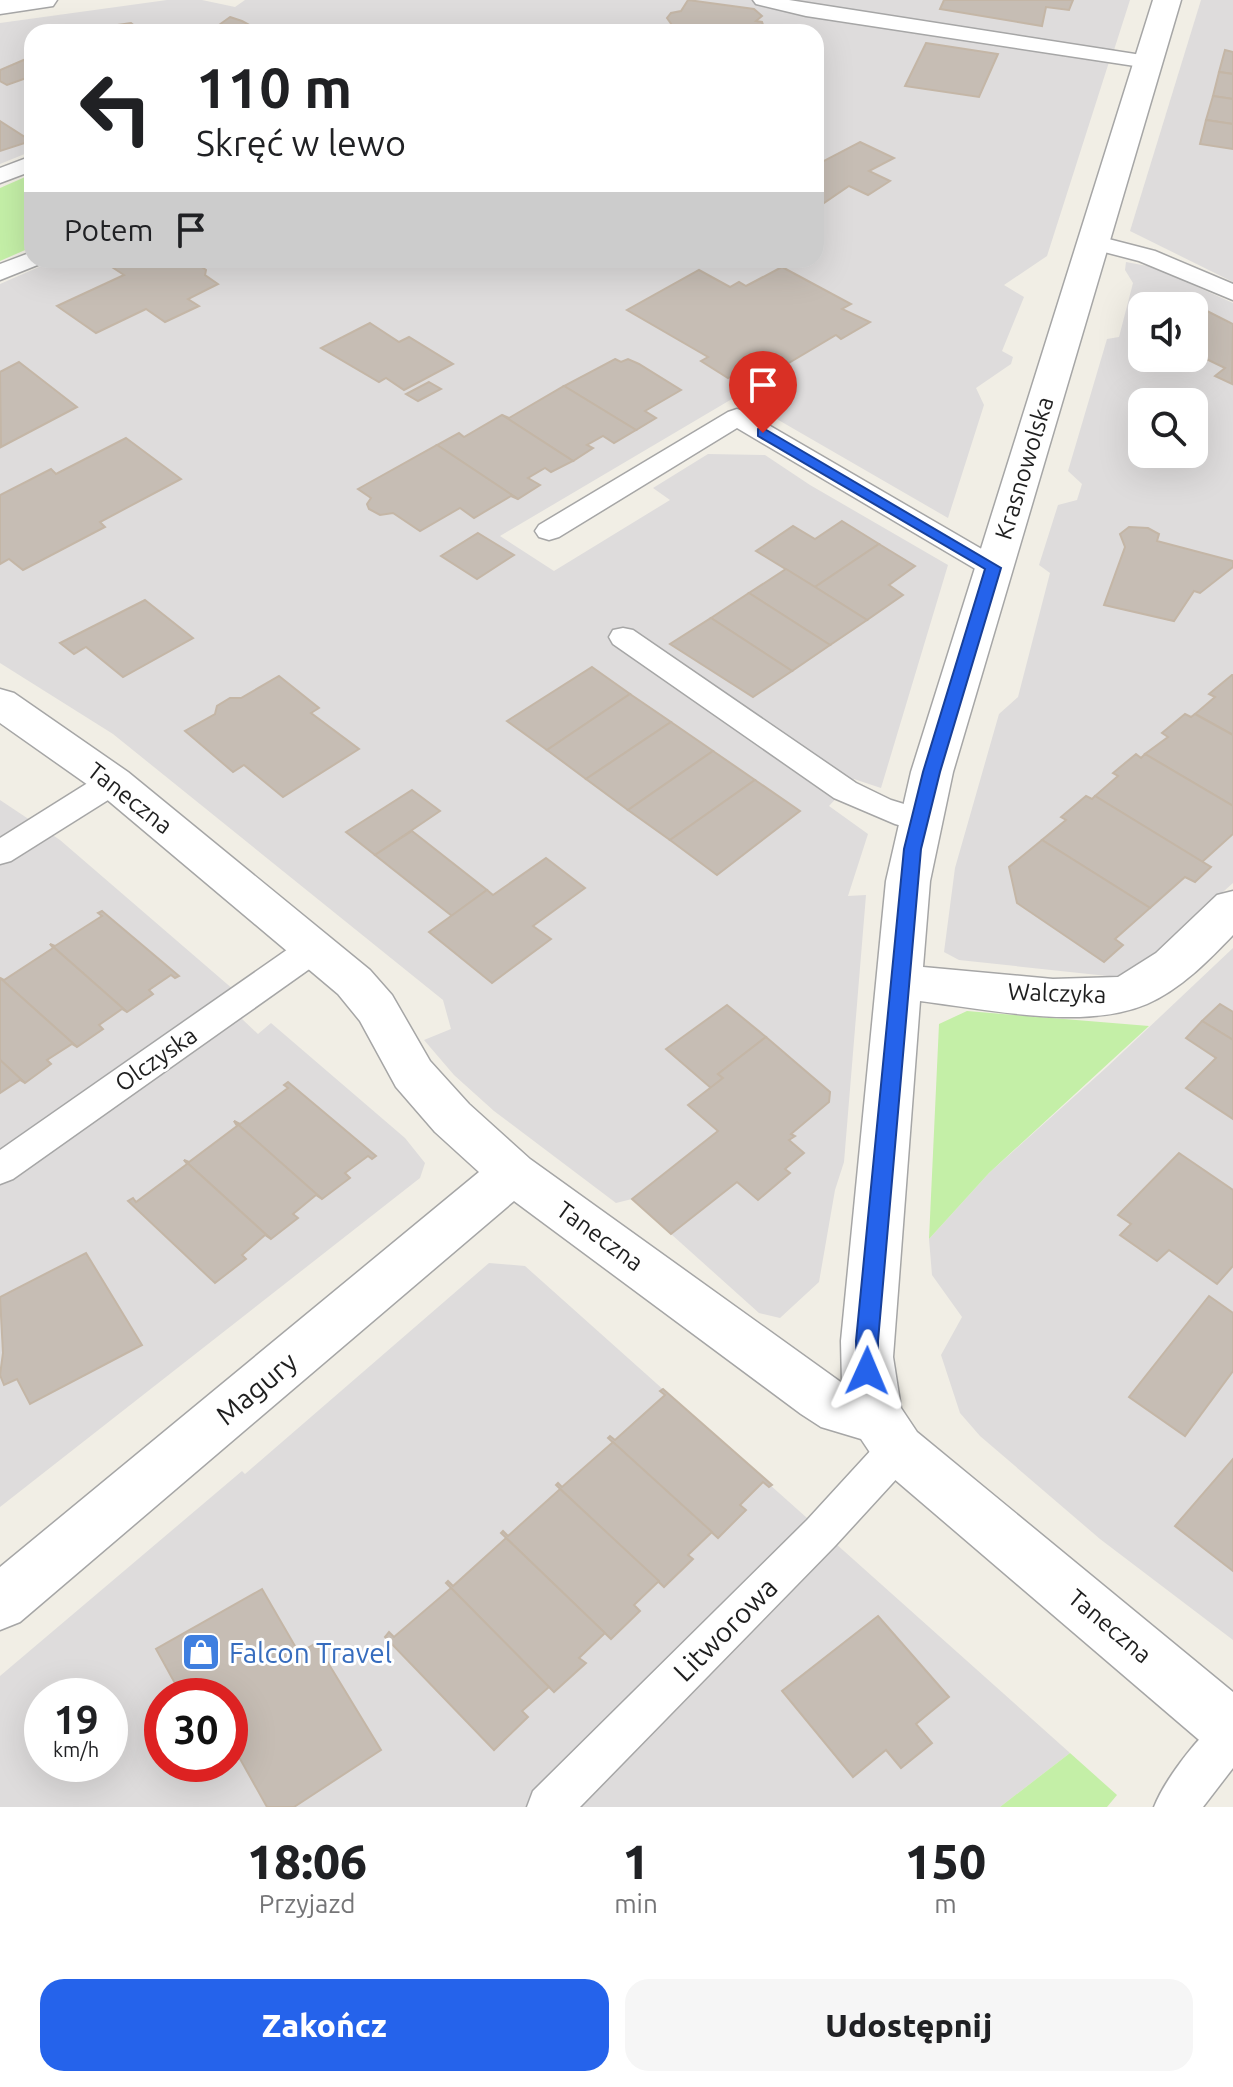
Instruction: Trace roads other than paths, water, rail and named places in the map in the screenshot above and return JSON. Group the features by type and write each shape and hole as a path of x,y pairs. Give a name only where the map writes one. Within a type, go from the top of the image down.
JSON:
{"street":[{"path":"0,6 43,0"},
{"name":"Krasnowolska","path":"887,1434 867,1371 867,1341 898,981 908,881 919,820 1167,0"},
{"name":"Taneczna","path":"0,703 113,782 367,996 405,1063 423,1087 513,1173 820,1397 887,1434 1233,1732"},
{"name":"Walczyka","path":"898,981 1083,998 1126,994 1166,969 1233,907"},
{"name":"Magury","path":"0,1603 513,1173"}],"lane":[{"path":"763,0 806,10 1148,62"},
{"path":"0,176 24,166"},
{"path":"1093,242 1151,256 1233,293"},
{"path":"0,273 24,262"},
{"path":"549,531 737,417 994,568"},
{"path":"623,637 823,774 843,791 883,809 919,820"},
{"path":"0,853 113,782"},
{"name":"Olczyska","path":"0,1169 313,949"},
{"name":"Litworowa","path":"549,1807 821,1533 887,1434"},
{"path":"1176,1807 1233,1732"}],"place":[{"name":"Falcon Travel","path":"201,1652"}]}
